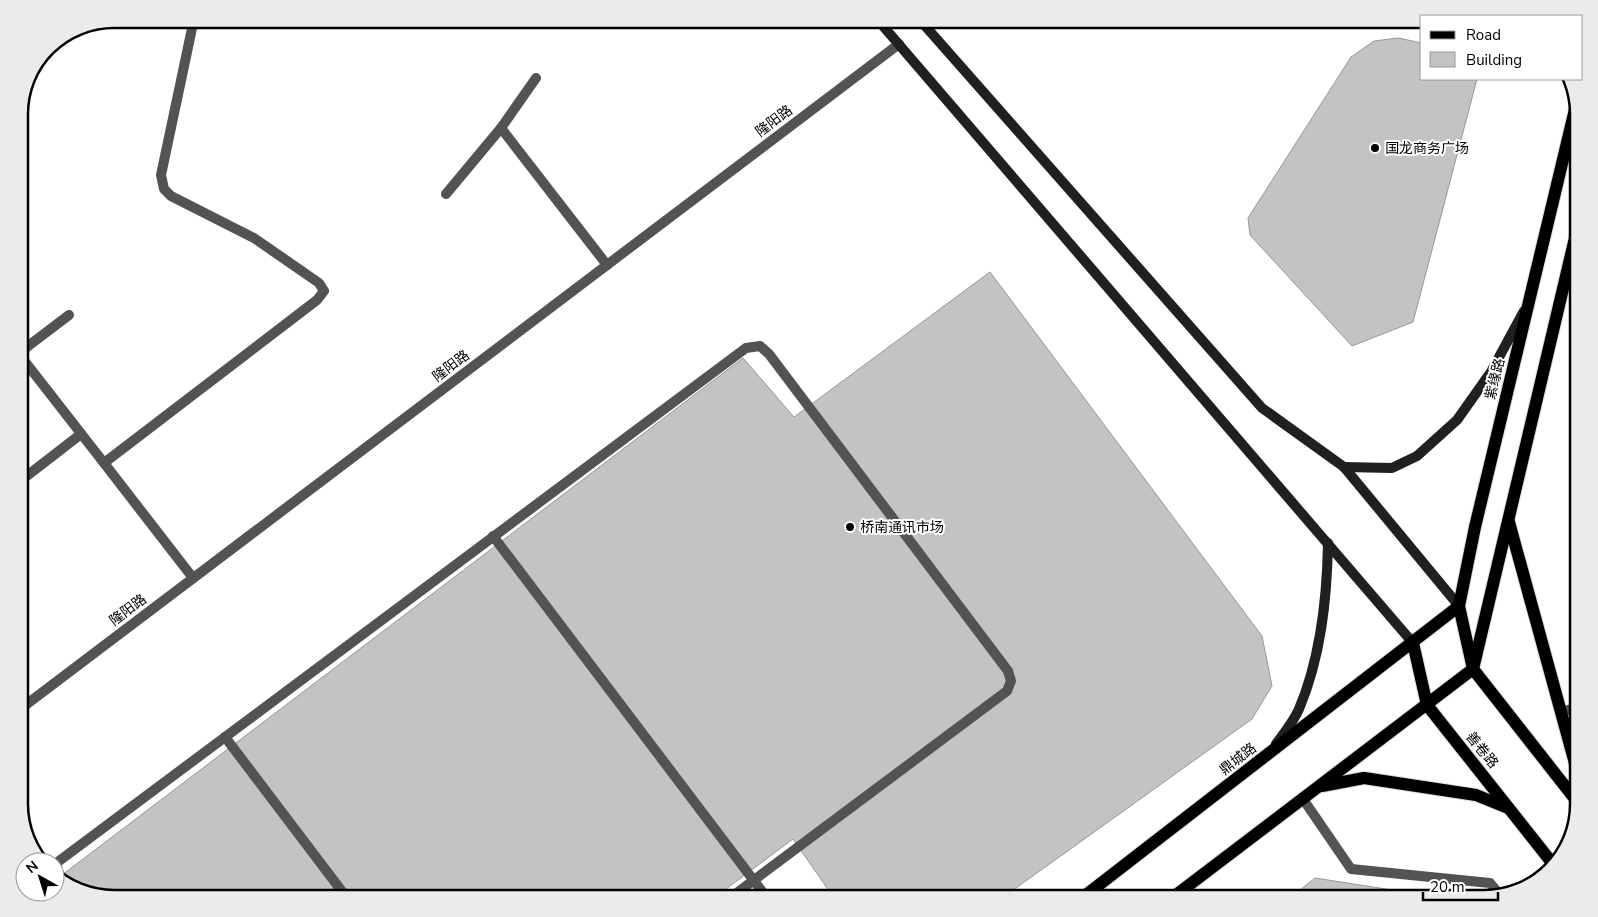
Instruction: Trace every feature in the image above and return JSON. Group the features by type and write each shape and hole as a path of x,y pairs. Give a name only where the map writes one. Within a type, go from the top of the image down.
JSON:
{"main road":[{"path":"885,28 1413,643 1460,606"},
{"path":"927,28 1262,408 1344,466 1460,606 1473,669 1570,793"},
{"name":"紫缘路","path":"1460,606 1474,527 1570,131"},
{"path":"1183,890 1473,669 1570,259"},
{"path":"1344,466 1392,468 1417,456 1424,450 1457,420 1485,380 1529,301"},
{"path":"1508,519 1570,745"},
{"path":"1271,752 1299,710 1311,675 1322,624 1327,580 1328,543"},
{"name":"善卷路","path":"1413,643 1426,705 1549,860"},
{"name":"鼎城路","path":"1092,890 1413,643"},
{"path":"1320,786 1364,778 1476,795 1510,809"}],"street":[{"path":"104,463 317,300 324,291 319,282 254,238 171,196 164,189 161,175 192,28"},
{"name":"隆阳路","path":"28,703 899,44"},
{"path":"446,194 501,128 536,78"},
{"path":"501,128 607,264"},
{"path":"28,347 69,315"},
{"path":"65,857 746,348 760,346 769,354 1008,671 1011,681 1007,691 741,890"},
{"path":"28,366 193,578"},
{"path":"28,475 81,434"},
{"path":"493,536 761,890"},
{"path":"1561,712 1570,710"},
{"path":"225,737 341,890"},
{"path":"1303,799 1351,869 1490,883 1495,889"}],"building":[{"name":"国龙商务广场","path":"1398,38 1420,43 1420,80 1477,80 1413,322 1352,346 1250,235 1248,218 1351,57 1374,41"},
{"name":"桥南通讯市场","path":"990,272 1262,636 1272,686 1252,719 1013,890 828,890 793,839 725,890 114,890 91,887 65,874 65,873 743,358 794,417"},
{"path":"1315,878 1392,890 1300,890"}],"place":[{"name":"国龙商务广场","path":"1375,148"},
{"name":"桥南通讯市场","path":"850,527"}]}
